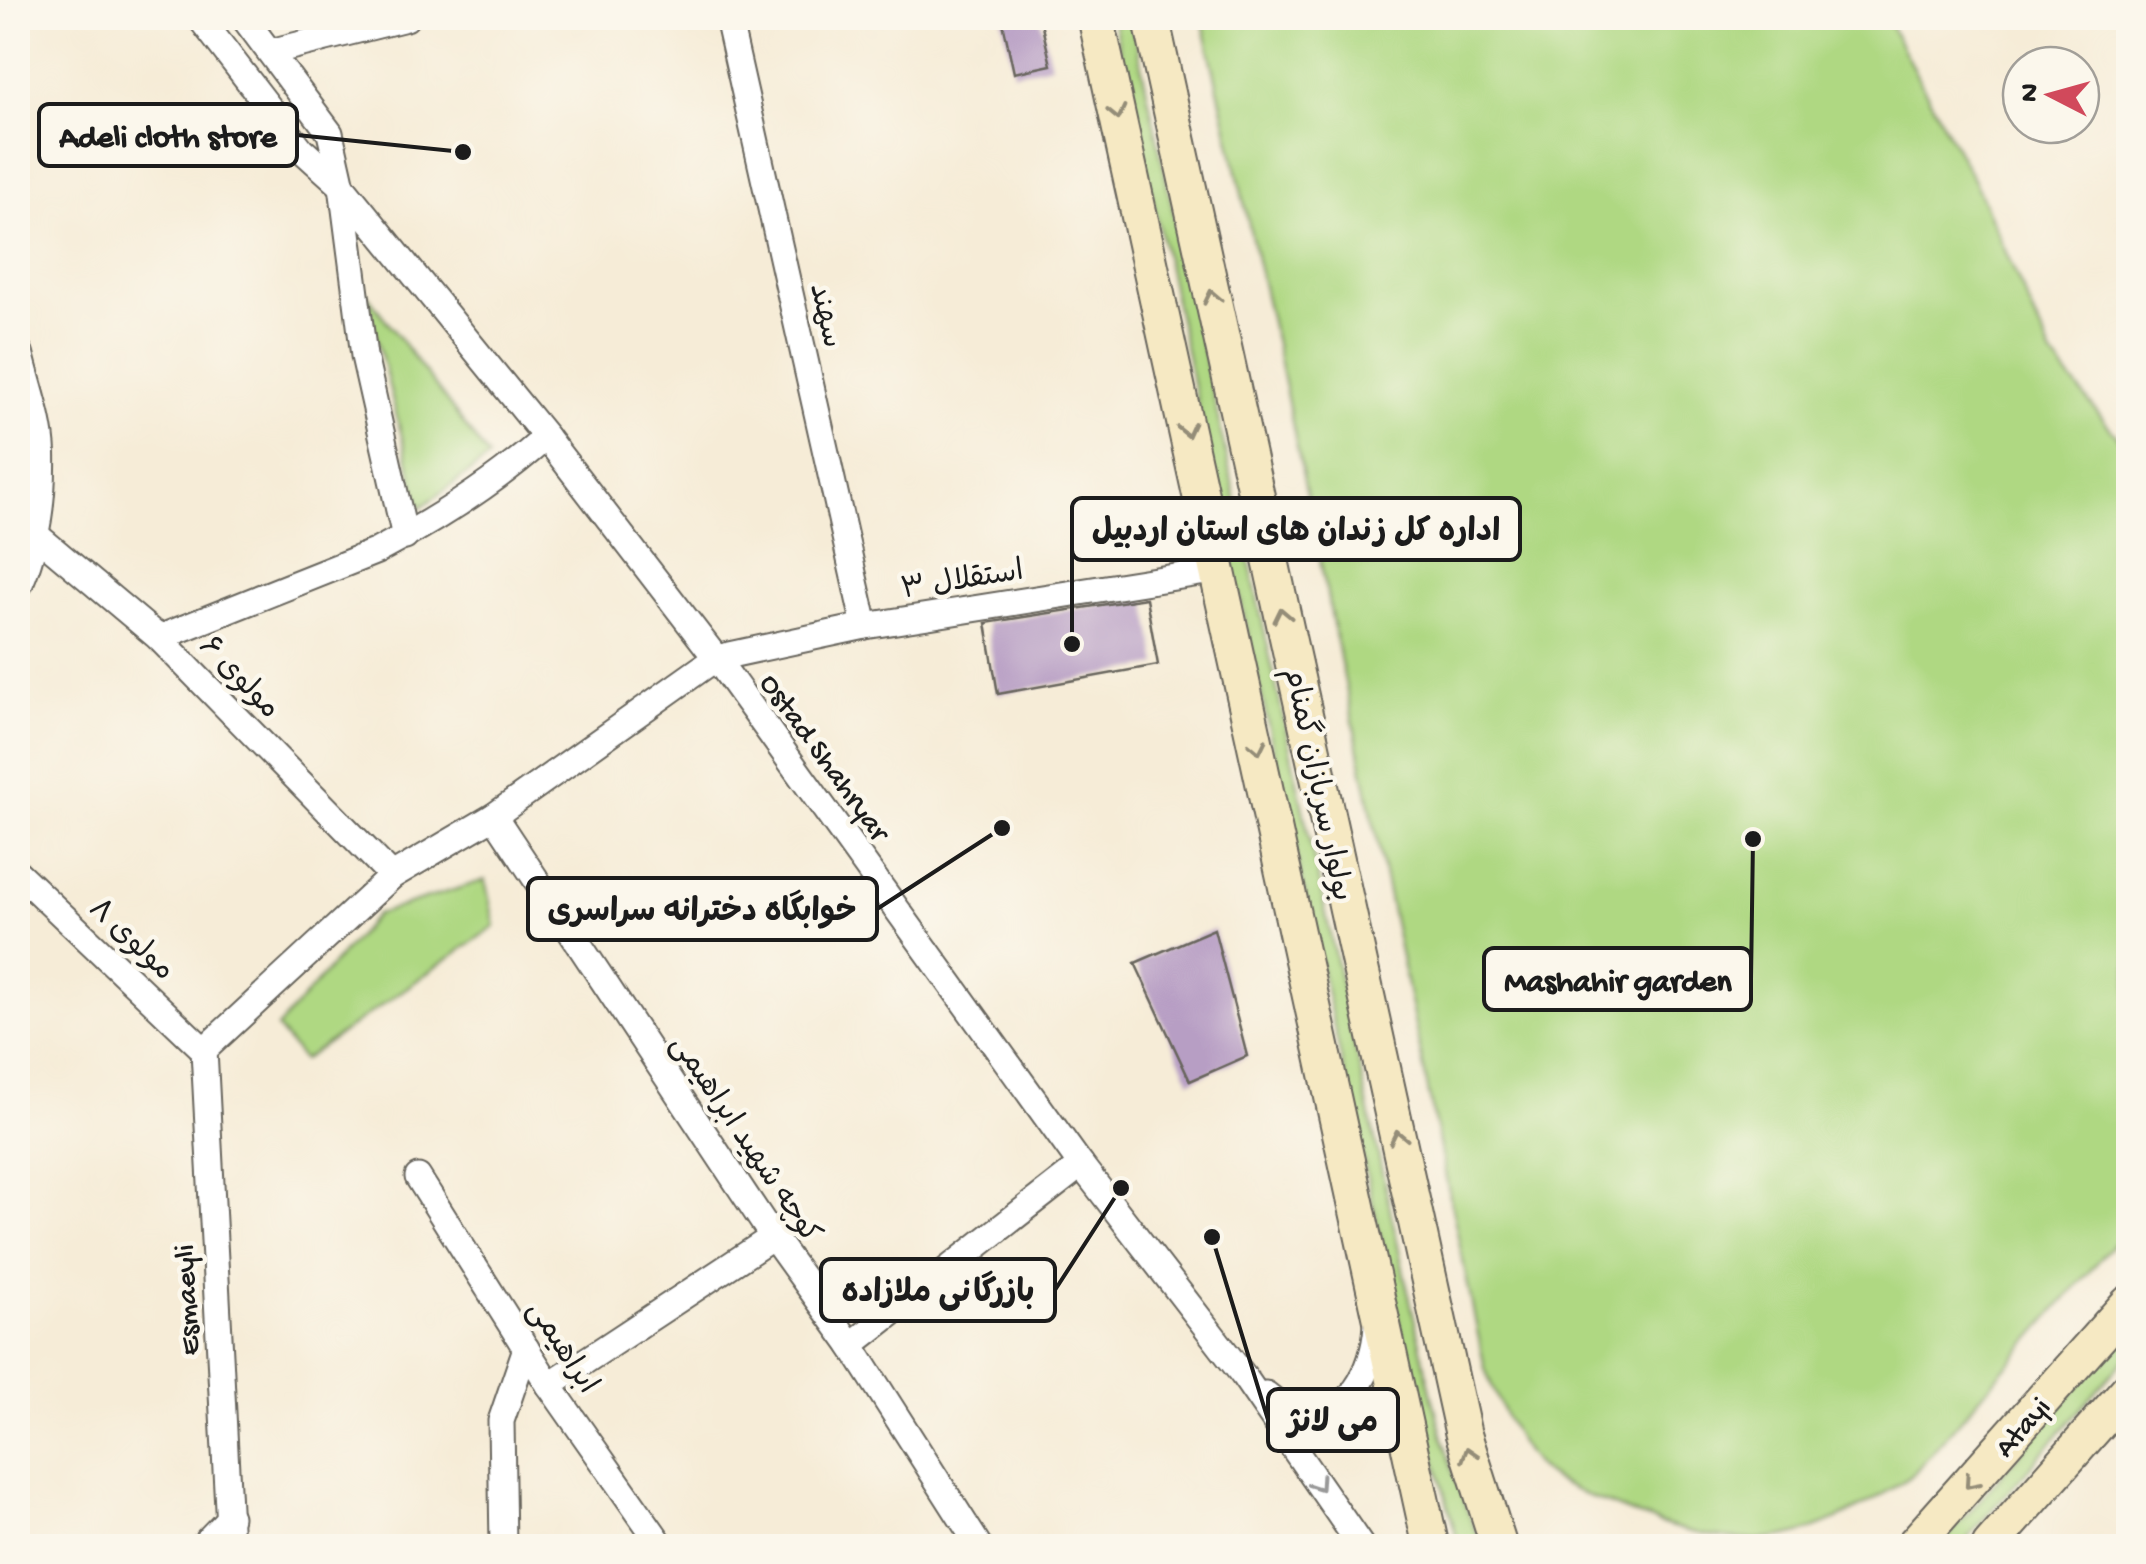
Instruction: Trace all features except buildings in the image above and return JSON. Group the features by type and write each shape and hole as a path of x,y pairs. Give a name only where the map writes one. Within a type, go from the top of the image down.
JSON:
{"main road":[{"name":"بولوار سربازان گمنام","path":"1096,18 1432,1546"},
{"name":"بولوار سربازان گمنام","path":"1150,18 1463,1433 1498,1546"},
{"name":"Atayi","path":"1913,1546 2128,1304"},
{"name":"Atayi","path":"1990,1546 2128,1390"}],"street":[{"name":"Ostad Shahryar","path":"200,18 301,149 342,186 546,437 716,658 1081,1166 1244,1375"},
{"name":"Ostad Shahryar","path":"244,18 330,133 342,186"},
{"path":"270,52 406,18"},
{"name":"سهند","path":"728,18 865,626"},
{"path":"342,186 364,356 405,537"},
{"path":"18,354 40,450 34,532 30,555 18,582"},
{"path":"159,638 405,537 522,459 546,437"},
{"name":"مولوی ۶","path":"34,532 159,638 392,876"},
{"name":"استقلال ۳","path":"716,658 865,626 1218,570"},
{"path":"204,1050 392,876 494,816 716,658"},
{"name":"کوچه شهید ابراهیمی","path":"494,816 773,1237 851,1345 979,1546"},
{"name":"مولوی ۸","path":"18,873 204,1050"},
{"name":"Esmaeyli","path":"204,1050 230,1546"},
{"path":"851,1345 1081,1166"},
{"name":"ابراهیمی","path":"418,1177 548,1385 662,1546"},
{"path":"548,1385 773,1237"},
{"path":"1244,1375 1300,1422 1327,1416 1351,1397 1376,1349 1379,1300"},
{"path":"503,1546 501,1421 526,1348"},
{"path":"1244,1375 1361,1546"},
{"path":"202,1546 230,1517"}],"green space":[{"path":"1113,18 1131,18 1422,1353 1457,1484 1483,1546 1459,1546 1402,1337"},
{"path":"1202,18 1886,18 1976,185 2052,356 2128,450 2128,1227 1912,1475 1837,1519 1788,1536 1722,1538 1657,1522 1577,1491 1548,1476 1532,1461 1490,1381 1276,344"},
{"path":"365,292 489,458 420,508"},
{"path":"485,880 495,926 303,1060 277,1028 377,914"},
{"path":"2128,1328 2128,1355 1961,1546 1940,1546"}],"place":[{"name":"Adeli cloth store","path":"463,152"},
{"name":"اداره کل زندان های استان اردبیل","path":"1072,644"},
{"name":"خوابگاه دخترانه سراسری","path":"1002,828"},
{"name":"Mashahir garden","path":"1753,839"},
{"name":"بازرگانی ملازاده","path":"1121,1188"},
{"name":"می لانژ","path":"1212,1237"}]}
